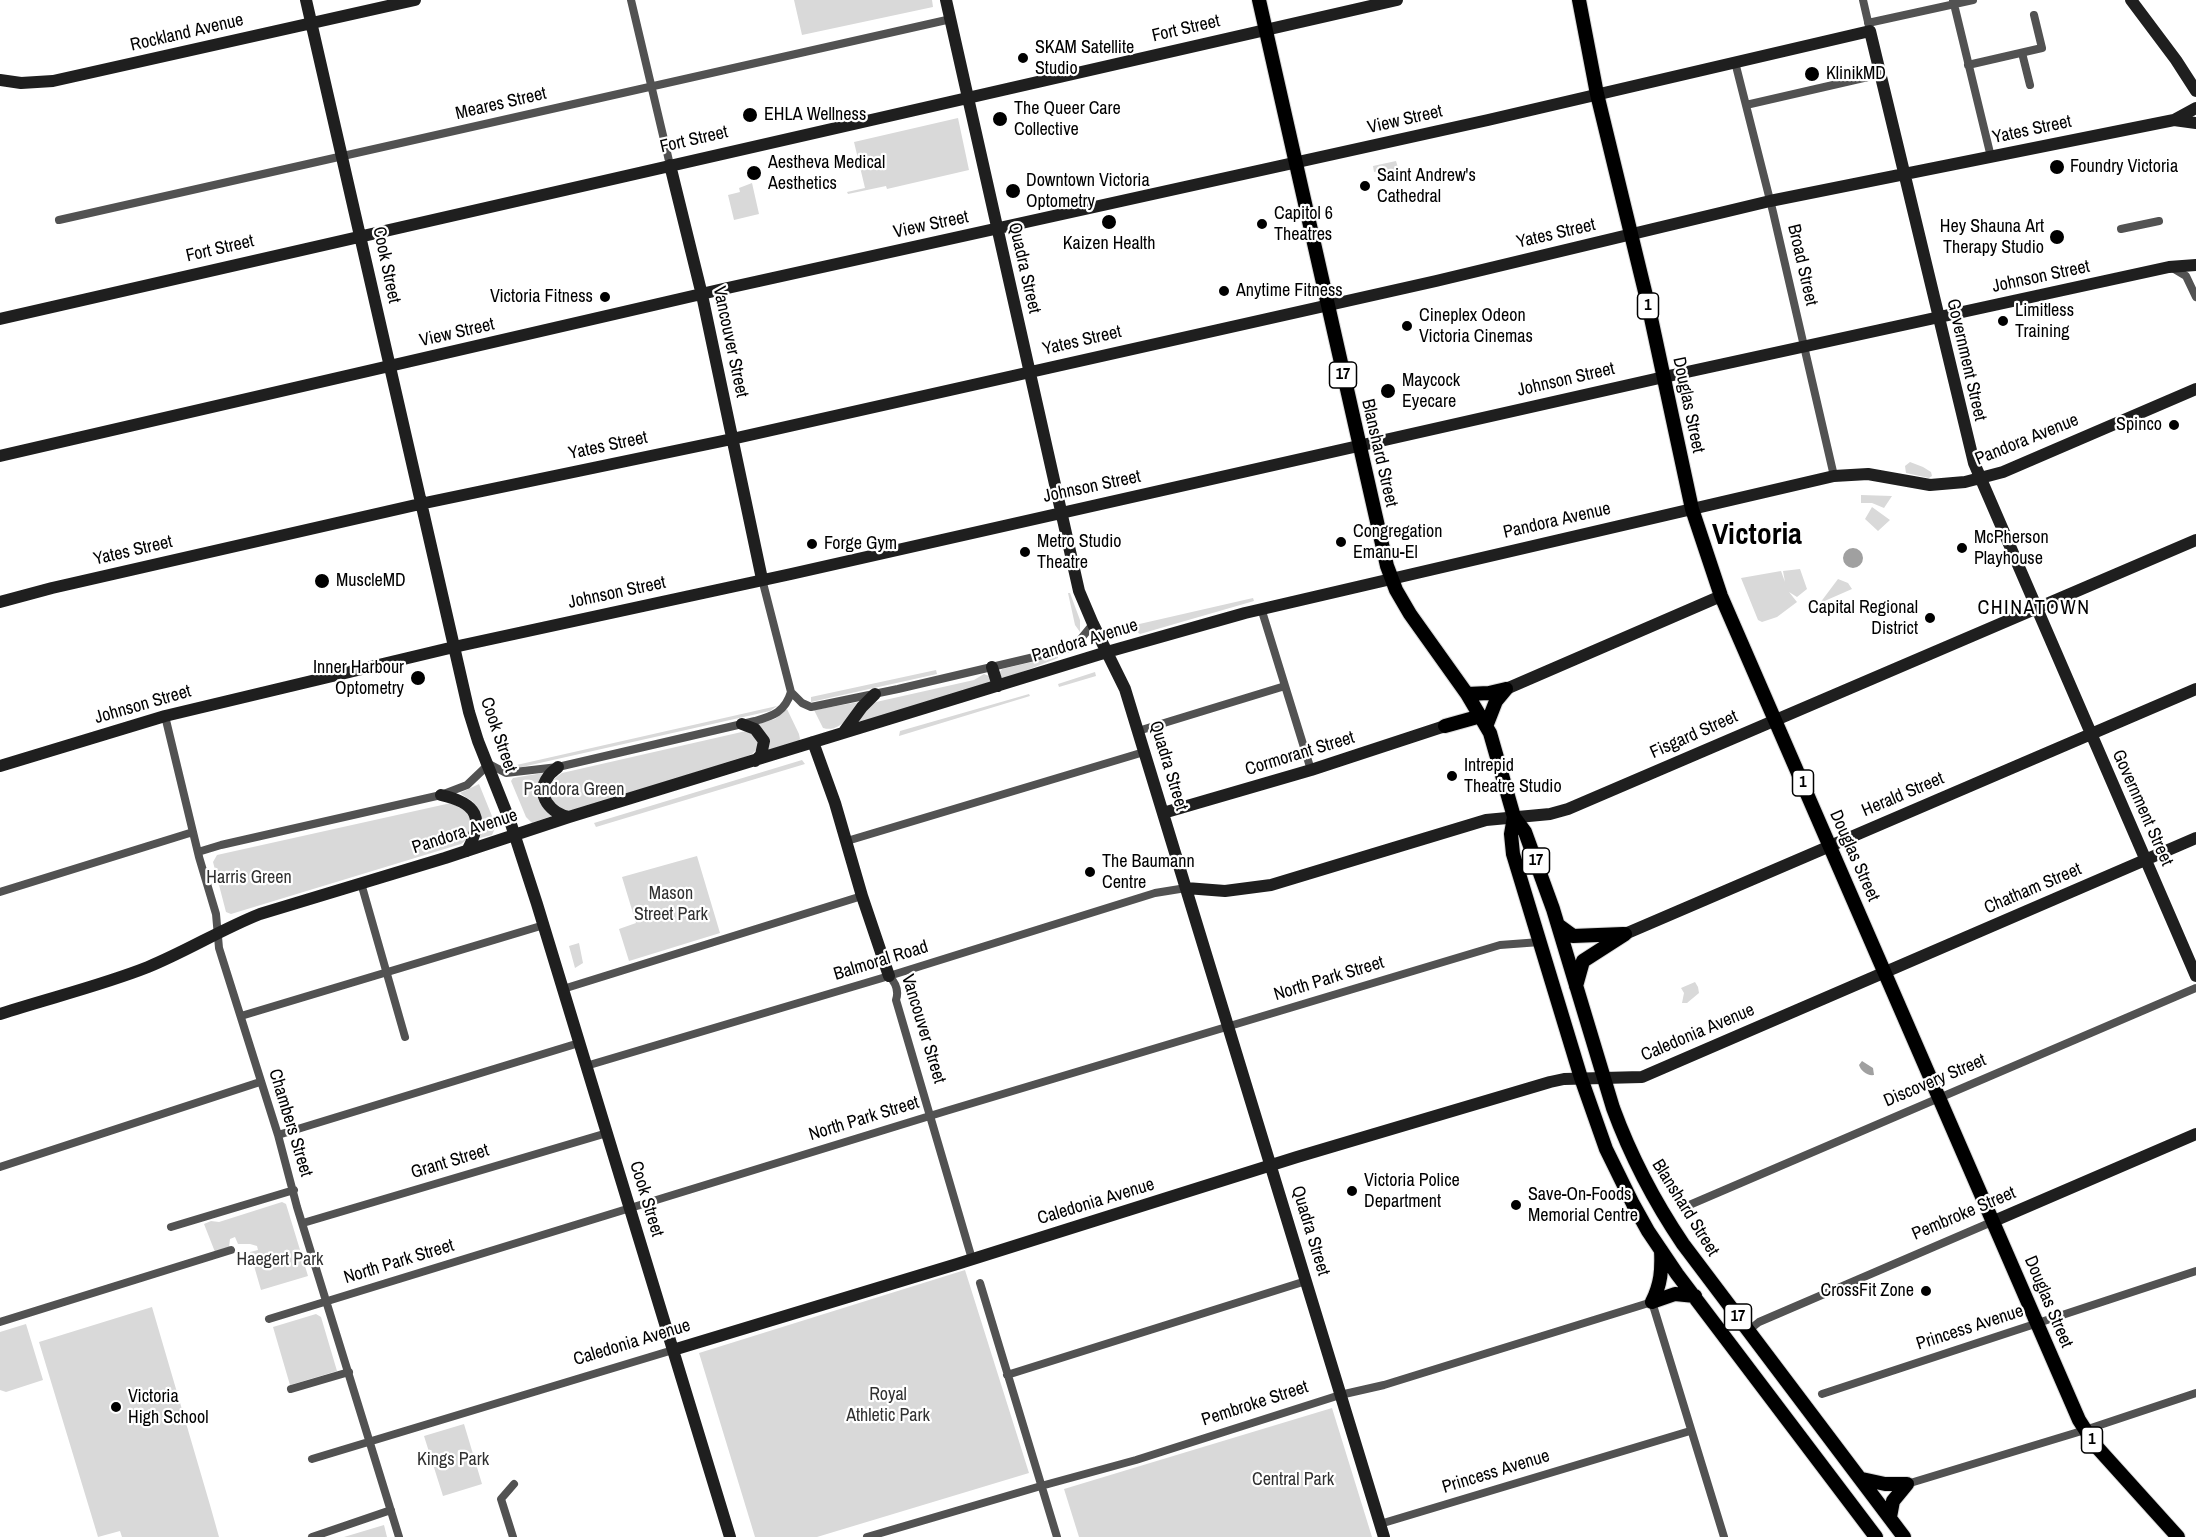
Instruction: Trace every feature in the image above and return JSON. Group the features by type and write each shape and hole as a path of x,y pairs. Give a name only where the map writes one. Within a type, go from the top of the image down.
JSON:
{"main road":[{"name":"Cook Street","path":"306,0 362,235 389,367 469,712 515,835 544,925 730,1537"},
{"name":"Rockland Avenue","path":"0,80 21,83 53,81 415,0"},
{"name":"Quadra Street","path":"946,0 1079,591 1093,624 1120,675 1384,1537"},
{"name":"Blanshard Street","path":"1259,0 1326,304 1391,578 1410,614 1484,720 1514,817 1525,831 1558,925 1623,1135 1655,1201 1683,1244 1904,1537"},
{"name":"Fort Street","path":"0,319 1397,0"},
{"name":"Douglas Street","path":"1579,0 1597,94 1632,235 1692,509 1721,596 1938,1098 2085,1430 2173,1536"},
{"path":"2131,0 2196,91"},
{"name":"View Street","path":"0,456 702,295 1597,94 1735,62 1869,27"},
{"name":"Government Street","path":"1869,27 1965,431 1979,478 2196,976"},
{"name":"Yates Street","path":"0,602 52,588 420,504 732,439 1029,372 1632,235 1770,201 2174,120 2196,108"},
{"name":"Yates Street","path":"2174,120 2196,123"},
{"name":"Vancouver Street","path":"670,165 702,295 762,579"},
{"path":"1910,199 1919,177 1927,169"},
{"name":"Johnson Street","path":"0,766 165,716 454,647 1804,346 2192,263"},
{"name":"Pandora Avenue","path":"0,1014 145,968 260,914 1107,652 1261,608 1834,476 1868,474 1930,485 1951,484 1979,478 2003,471 2196,389"},
{"name":"Fisgard Street","path":"1186,888 1246,890 1270,885 1486,820 1550,814 1568,809 2196,540"},
{"path":"1445,726 1470,698 1506,689 1721,596"},
{"path":"992,667 998,686"},
{"path":"1445,726 1484,720 1506,689"},
{"name":"Herald Street","path":"1625,934 2196,689"},
{"path":"843,733 862,707 875,694"},
{"path":"742,724 755,729 764,741 761,755 755,761"},
{"name":"Cormorant Street","path":"1163,813 1311,770 1445,726"},
{"name":"Vancouver Street","path":"813,742 889,976"},
{"path":"558,767 547,778 544,794 551,810 569,817"},
{"path":"441,795 455,798 473,810 477,828 467,851"},
{"name":"Blanshard Street","path":"1514,817 1511,834 1513,854 1581,1078 1618,1177 1661,1250 1876,1537"},
{"name":"Chatham Street","path":"1885,973 2196,838"},
{"path":"1558,925 1574,936 1625,934"},
{"path":"1576,986 1583,961 1625,934"},
{"name":"Caledonia Avenue","path":"673,1350 1271,1165 1550,1082 1581,1078 1642,1077 1885,973"},
{"name":"Pembroke Street","path":"1994,1221 2196,1134"},
{"path":"1652,1302 1660,1288 1661,1250"},
{"path":"1652,1302 1675,1294 1695,1296"},
{"path":"1743,1360 1744,1342 1749,1330"},
{"path":"1862,1479 1885,1484 1907,1484"},
{"path":"1890,1517 1893,1501 1907,1484"}],"street":[{"name":"Vancouver Street","path":"631,0 670,165"},
{"name":"Government Street","path":"1863,0 1869,27"},
{"path":"1869,27 1953,2 1973,0"},
{"path":"1953,2 1991,157"},
{"path":"1968,65 2042,48 2034,15"},
{"name":"Meares Street","path":"59,220 951,19"},
{"path":"2022,52 2030,85"},
{"name":"Broad Street","path":"1735,62 1834,476"},
{"path":"1746,105 1881,74"},
{"path":"2121,229 2159,221"},
{"path":"2170,267 2186,276 2196,297"},
{"name":"Vancouver Street","path":"762,579 791,692"},
{"path":"1261,608 1311,770"},
{"name":"Pandora Avenue","path":"791,692 802,703 811,707 875,694 1075,646 1093,624"},
{"path":"1138,731 1285,686"},
{"path":"198,852 239,840 441,795 466,785 489,764 506,773 558,767 742,724 777,714 783,709 791,692"},
{"name":"Chambers Street","path":"165,716 198,852 216,914 219,948 399,1537"},
{"path":"847,842 1144,752"},
{"path":"0,892 193,832"},
{"path":"361,883 405,1037"},
{"name":"Balmoral Road","path":"586,1066 889,976 1155,893 1186,888"},
{"path":"563,989 862,896"},
{"path":"241,1016 544,925"},
{"name":"North Park Street","path":"269,1318 1500,945 1540,942"},
{"name":"Vancouver Street","path":"889,976 898,994 896,1000 972,1259"},
{"name":"Discovery Street","path":"1687,1206 2196,988"},
{"path":"278,1135 579,1043"},
{"path":"0,1167 260,1082"},
{"name":"Grant Street","path":"303,1223 607,1133"},
{"path":"171,1227 294,1190"},
{"name":"Pembroke Street","path":"1749,1330 1759,1322 1994,1221"},
{"path":"0,1322 231,1250"},
{"name":"Princess Avenue","path":"1822,1394 2196,1271"},
{"path":"1007,1375 1306,1281"},
{"path":"980,1283 1057,1537"},
{"path":"1652,1302 1724,1537"},
{"name":"Pembroke Street","path":"867,1537 1155,1454 1340,1395 1406,1379 1652,1302"},
{"name":"Caledonia Avenue","path":"312,1459 673,1350"},
{"path":"291,1389 350,1372"},
{"path":"1907,1484 2085,1430 2196,1393"},
{"name":"Princess Avenue","path":"1380,1524 1690,1431"},
{"path":"513,1537 501,1499 514,1484"},
{"path":"312,1537 391,1510"}],"green space":[{"path":"794,0 932,0 933,7 802,35"},
{"path":"958,118 969,170 887,189 886,186 848,194 847,192 865,188 854,142"},
{"path":"1396,161 1399,171 1374,172 1373,166"},
{"path":"752,183 759,214 734,220 728,195 740,192 739,188"},
{"path":"1910,462 1931,472 1932,476 1929,478 1906,473 1905,466"},
{"path":"1861,495 1892,496 1884,508 1872,503 1861,503"},
{"path":"1872,507 1890,520 1878,531 1865,519"},
{"path":"1800,569 1807,589 1797,597 1789,592 1797,602 1777,617 1762,622 1758,620 1741,578 1781,571 1785,582 1783,571"},
{"path":"1838,579 1848,583 1852,589 1820,603"},
{"path":"1068,593 1070,593 1080,620 1080,632 1075,625"},
{"path":"1253,598 1254,601 1140,634 1136,631 1135,625"},
{"path":"1058,656 1058,658 1004,679 999,673 1002,669"},
{"path":"936,670 937,674 811,702 811,697"},
{"path":"1095,672 1096,676 1059,687 1058,684"},
{"path":"984,674 989,676 992,684 867,722 856,722 876,702 974,680"},
{"path":"1029,694 1030,696 899,736 900,731"},
{"path":"859,702 844,722 835,728 823,728 814,710"},
{"path":"777,706 770,711 513,769 512,766"},
{"path":"787,709 800,739 798,742 768,751 767,736 758,724 775,719"},
{"name":"Pandora Green","path":"746,731 758,737 758,748 752,754 730,763 570,811 562,810 550,799 551,784 562,773"},
{"path":"802,760 805,764 596,827 594,823"},
{"name":"Pandora Green","path":"543,773 543,807 552,816 532,823 526,817 511,781 513,778"},
{"path":"479,784 496,826 492,835 480,838 480,814 476,805 460,793"},
{"name":"Harris Green","path":"451,803 468,812 473,825 461,844 231,914 226,912 213,862 217,855"},
{"name":"Mason Street Park","path":"697,856 720,933 629,961 619,929 636,923 622,877"},
{"path":"579,943 583,963 575,968 569,946"},
{"path":"1695,982 1699,993 1687,1003 1682,1003 1684,993 1681,988"},
{"name":"Haegert Park","path":"282,1202 286,1204 308,1276 261,1290 250,1252 258,1250 257,1246 238,1244 235,1237 230,1239 229,1247 215,1252 204,1224 211,1221 219,1222"},
{"name":"Royal Athletic Park","path":"965,1270 1029,1473 817,1537 755,1537 699,1353"},
{"path":"152,1307 219,1537 122,1537 120,1531 98,1537 39,1342"},
{"path":"316,1314 321,1317 337,1371 290,1385 273,1327"},
{"path":"26,1324 43,1380 6,1392 0,1390 0,1332"},
{"name":"Central Park","path":"1332,1408 1372,1537 1079,1537 1064,1489"},
{"name":"Kings Park","path":"464,1424 482,1484 443,1496 424,1436"},
{"path":"384,1525 387,1537 344,1537"}],"shaded area":[{"path":"1853,548 1860,551 1863,558 1860,565 1853,568 1846,565 1843,558 1846,551"},
{"path":"1862,1061 1873,1068 1874,1075 1867,1074 1861,1069 1859,1065"}],"place":[{"name":"SKAM Satellite Studio","path":"1023,58"},
{"name":"KlinikMD","path":"1812,74"},
{"name":"EHLA Wellness","path":"750,115"},
{"name":"The Queer Care Collective","path":"1000,119"},
{"name":"Foundry Victoria","path":"2057,167"},
{"name":"Aestheva Medical Aesthetics","path":"754,173"},
{"name":"Saint Andrew's Cathedral","path":"1365,186"},
{"name":"Downtown Victoria Optometry","path":"1013,191"},
{"name":"Kaizen Health","path":"1109,222"},
{"name":"Capitol 6 Theatres","path":"1262,224"},
{"name":"Hey Shauna Art Therapy Studio","path":"2057,237"},
{"name":"Anytime Fitness","path":"1224,291"},
{"name":"Victoria Fitness","path":"605,297"},
{"name":"Limitless Training","path":"2003,321"},
{"name":"Cineplex Odeon Victoria Cinemas","path":"1407,326"},
{"name":"Maycock Eyecare","path":"1388,391"},
{"name":"Spinco","path":"2174,425"},
{"name":"Congregation Emanu-El","path":"1341,542"},
{"name":"Forge Gym","path":"812,544"},
{"name":"McPherson Playhouse","path":"1962,548"},
{"name":"Metro Studio Theatre","path":"1025,552"},
{"name":"MuscleMD","path":"322,581"},
{"name":"Capital Regional District","path":"1930,618"},
{"name":"Inner Harbour Optometry","path":"418,678"},
{"name":"Intrepid Theatre Studio","path":"1452,776"},
{"name":"The Baumann Centre","path":"1090,872"},
{"name":"Victoria Police Department","path":"1352,1191"},
{"name":"Save-On-Foods Memorial Centre","path":"1516,1205"},
{"name":"CrossFit Zone","path":"1926,1291"},
{"name":"Victoria High School","path":"116,1407"}],"district":[{"name":"Victoria","path":"1757,536"},
{"name":"CHINATOWN","path":"2034,609"}]}
